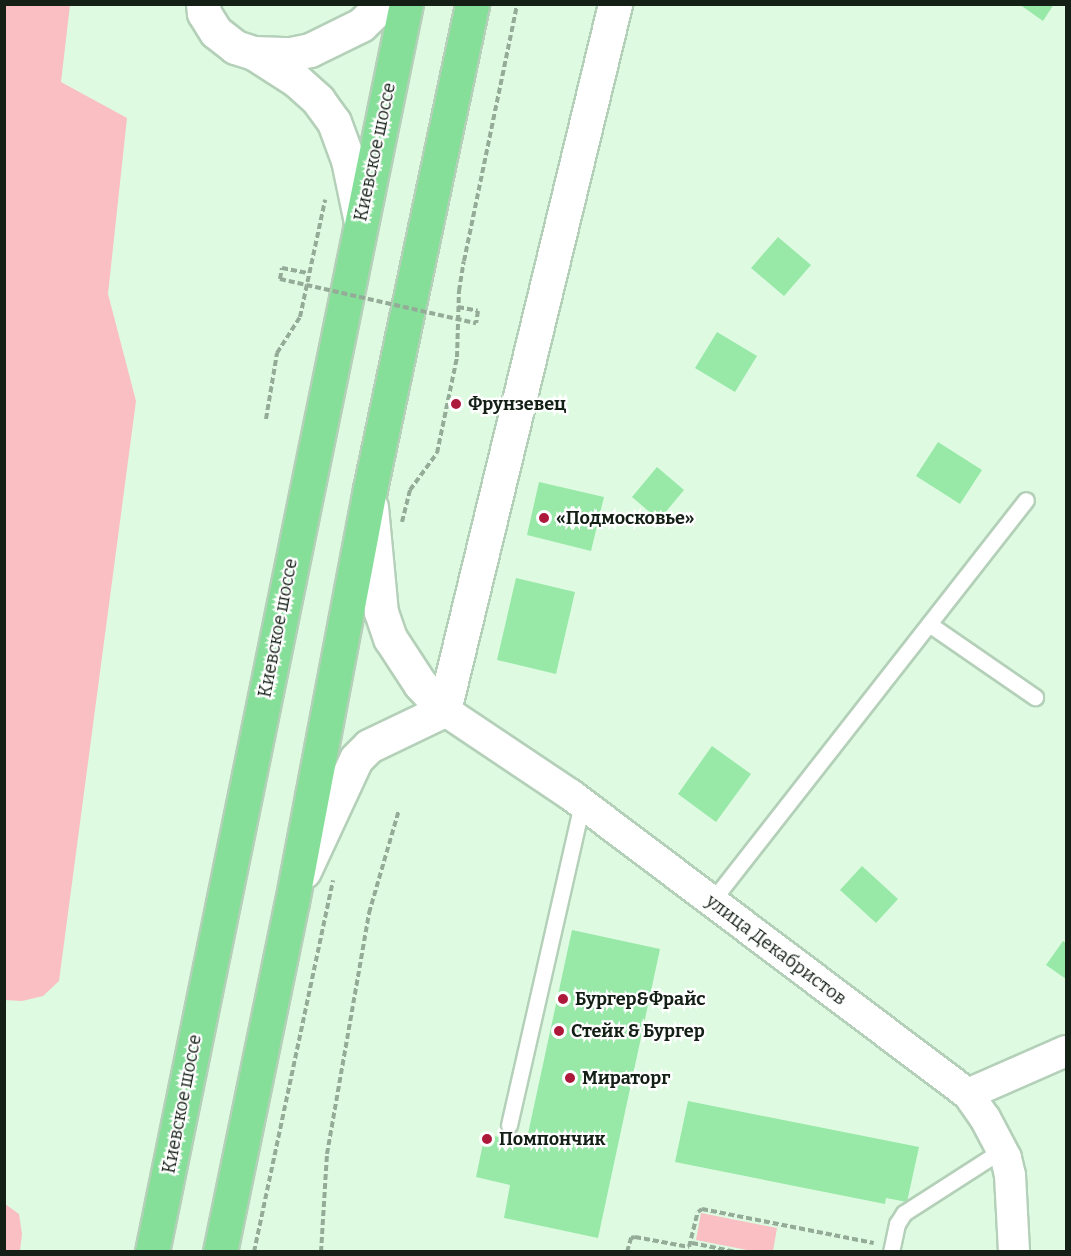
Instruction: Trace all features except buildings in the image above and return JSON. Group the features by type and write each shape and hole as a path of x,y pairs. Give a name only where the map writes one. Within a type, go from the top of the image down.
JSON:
{"highway":[{"name":"Киевское шоссе","path":"152,1251 406,4"},
{"path":"220,1251 292,902 370,489 471,4"}],"street":[{"path":"203,4 204,14 216,32 235,47 254,53 296,80 318,100 334,122 348,160 361,222"},
{"path":"254,53 291,54 310,50 361,25 383,4"},
{"path":"444,710 615,4"},
{"path":"370,489 381,612 390,638 406,666 444,710"},
{"path":"406,666 420,675 440,674 448,670 457,657"},
{"path":"292,902 356,759 369,746 444,710"},
{"name":"улица Декабристов","path":"444,710 582,804 968,1094 985,1118 1002,1150 1010,1175 1014,1251"},
{"path":"968,1094 1066,1051"}],"lane":[{"path":"712,901 1026,500"},
{"path":"929,624 1035,697"},
{"path":"509,1125 582,804"},
{"path":"891,1249 897,1224 904,1213 1002,1150"}],"path":[{"path":"400,532 410,490 437,453 457,357 458,307 464,261 517,4"},
{"path":"266,419 277,352 300,317 326,192"},
{"path":"309,273 282,268 280,279 476,323 478,311 458,307"},
{"path":"321,1251 327,1154 369,913 399,810"},
{"path":"254,1251 334,877"},
{"path":"692,1243 698,1212 702,1209 891,1249"},
{"path":"627,1251 631,1238 635,1237 686,1247 692,1243 736,1251"}],"shaded area":[{"path":"4,5 70,5 61,82 127,118 108,294 136,401 59,981 43,996 22,1001 4,1000"},
{"path":"5,1204 19,1214 22,1234 20,1251 5,1251"},
{"path":"701,1213 777,1228 773,1251 752,1251 696,1240"}],"place":[{"name":"Фрунзевец","path":"456,404"},
{"name":"«Подмосковье»","path":"544,518"},
{"name":"Бургер&Фрайс","path":"563,999"},
{"name":"Стейк & Бургер","path":"559,1031"},
{"name":"Мираторг","path":"570,1078"},
{"name":"Помпончик","path":"487,1139"}]}
